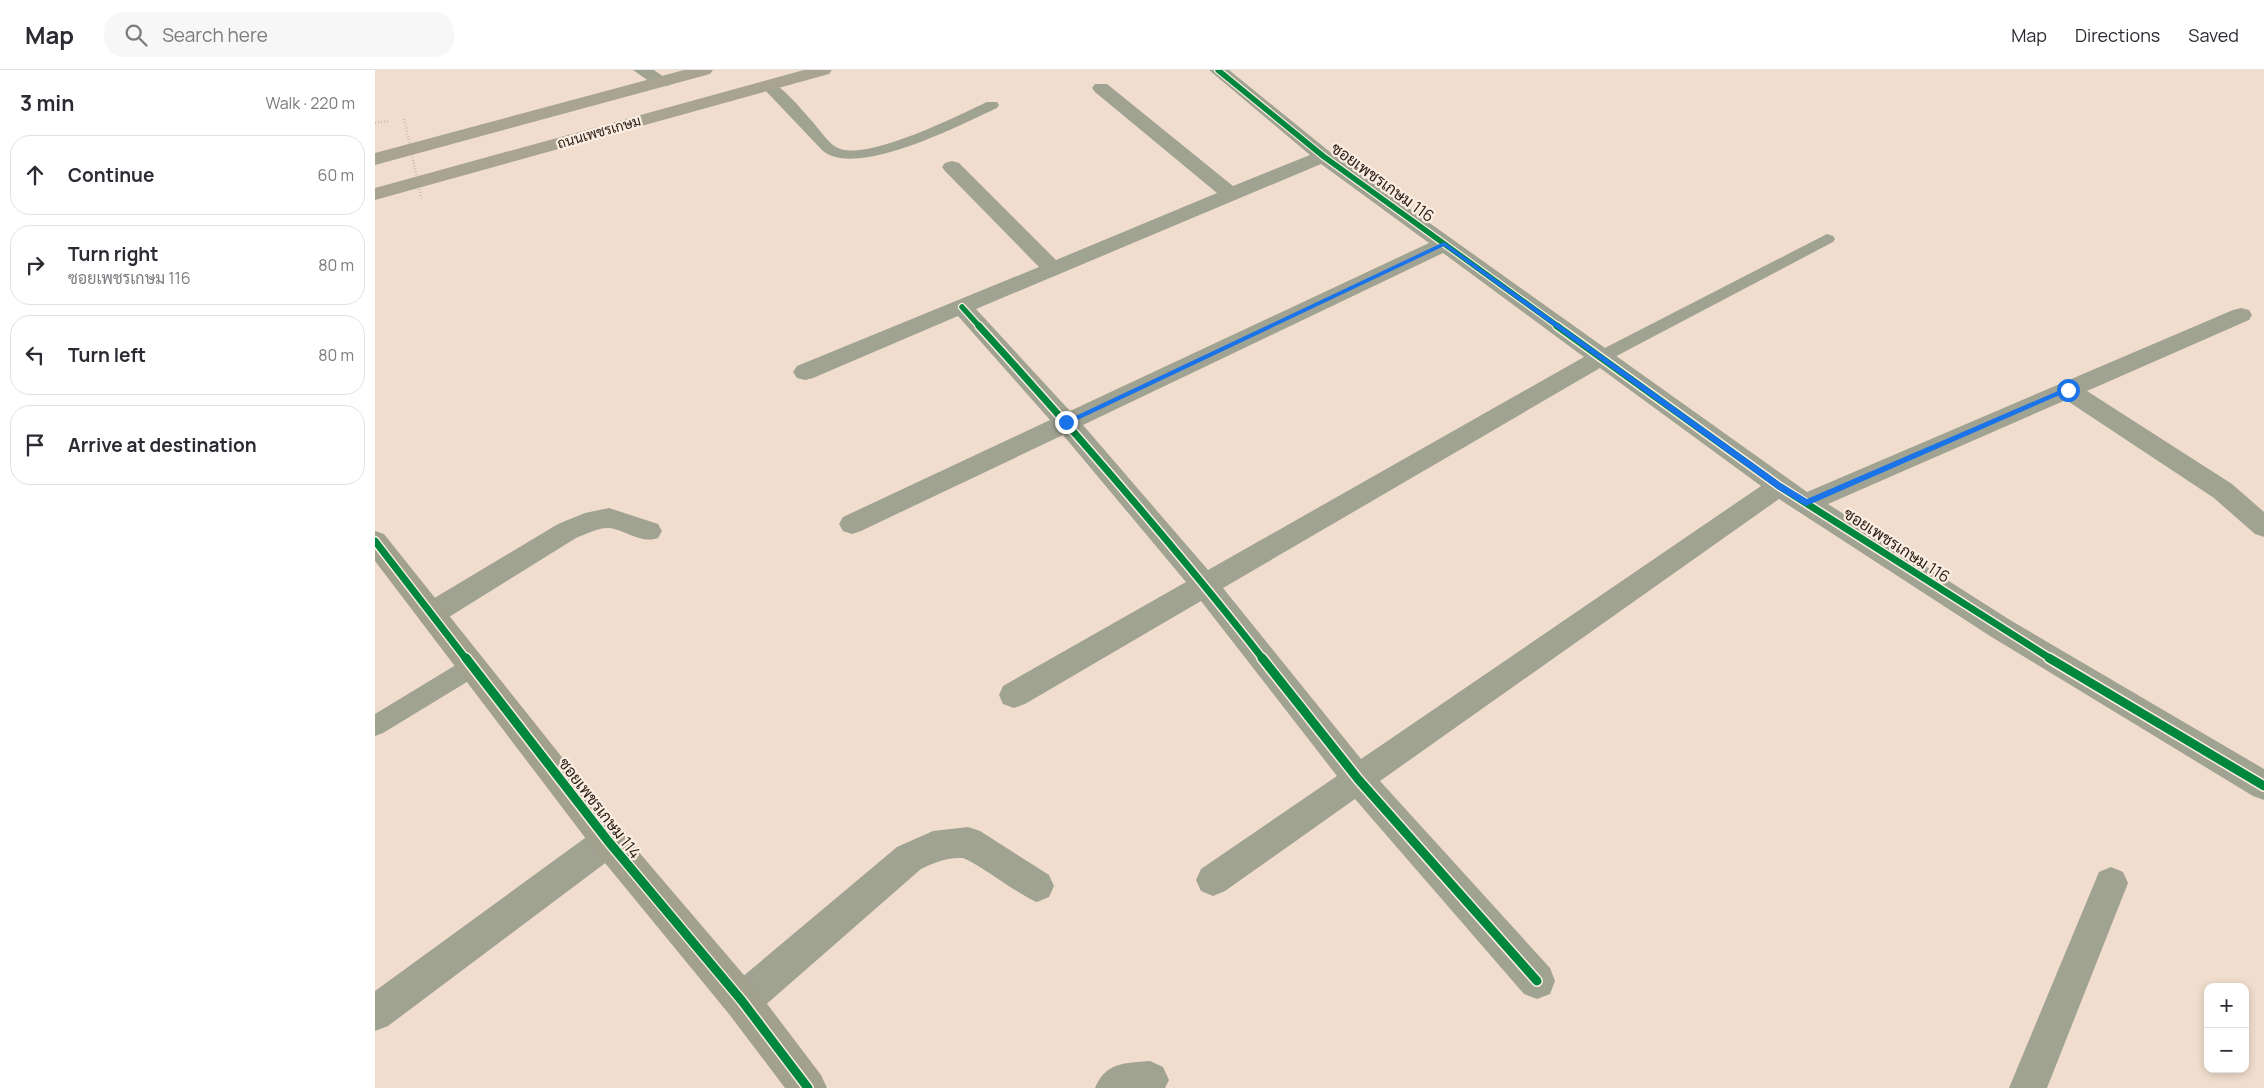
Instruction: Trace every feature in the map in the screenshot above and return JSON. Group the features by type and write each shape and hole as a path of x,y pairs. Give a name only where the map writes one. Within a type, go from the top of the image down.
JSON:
{"main road":[{"name":"ถนนเพชรเกษม","path":"375,159 704,70"},
{"name":"ถนนเพชรเกษม","path":"375,194 823,70"}],"street":[{"path":"642,70 662,82"},
{"name":"ซอยเพชรเกษม 116","path":"1218,70 1323,156 1779,486 1999,628 2264,786"},
{"path":"1101,88 1231,195"},
{"path":"805,372 1054,270 1323,156"},
{"path":"952,167 1054,270"},
{"path":"851,524 1444,244"},
{"path":"962,307 1066,422 1205,585 1358,779 1537,980"},
{"path":"1806,503 2241,315"},
{"path":"1015,695 1601,357"},
{"path":"2068,390 2223,492 2264,528"},
{"path":"1213,880 1779,486"},
{"path":"431,614 567,531 585,523 609,518 649,532"},
{"name":"ซอยเพชรเกษม 114","path":"375,541 608,841 742,1001 808,1088"},
{"path":"375,1013 608,841"},
{"path":"742,1001 909,858 933,846 968,842 1037,886"},
{"path":"2027,1088 2111,883"},
{"path":"1114,1088 1123,1082 1150,1080"}],"lane":[{"path":"768,85 788,103 833,151 848,154 883,151 992,106"},
{"path":"1601,357 1827,240"},
{"path":"375,726 472,667"}],"path":[{"path":"404,119 422,201"}],"cycle path":[{"path":"1218,70 1323,156 1779,486 2000,628 2264,786"},
{"path":"962,307 1066,422 1205,585 1358,779 1537,981"},
{"path":"375,541 608,841 742,1001 808,1088"}],"route":[{"path":"1066,422 1444,244 1779,486 1806,503 2068,390"}]}
